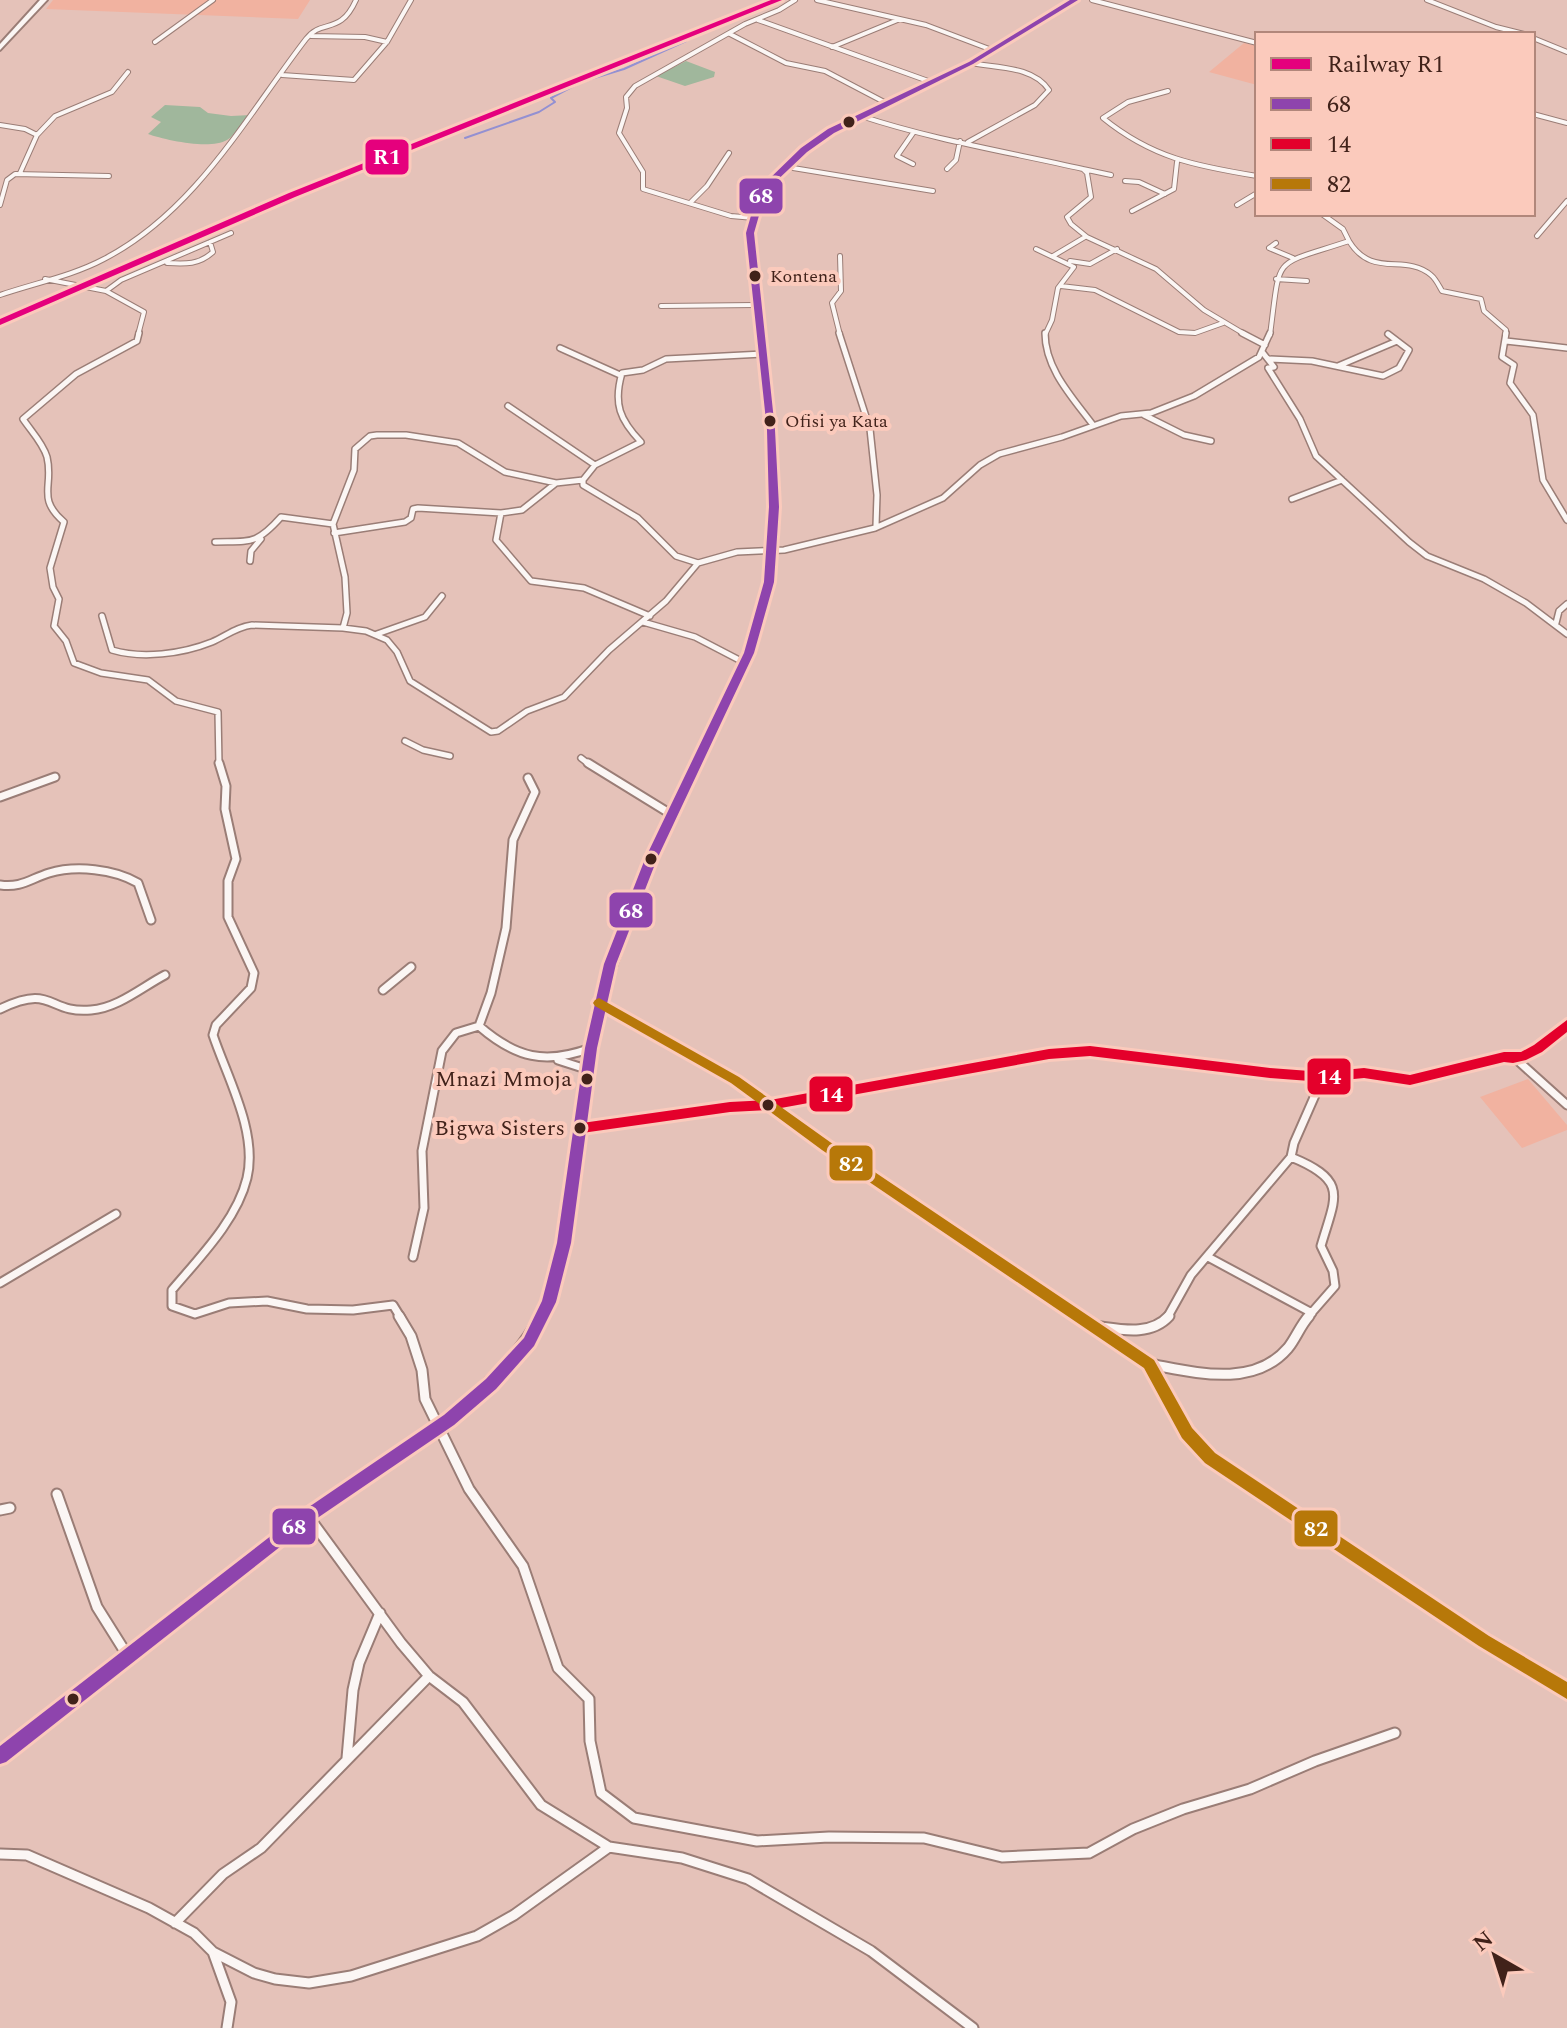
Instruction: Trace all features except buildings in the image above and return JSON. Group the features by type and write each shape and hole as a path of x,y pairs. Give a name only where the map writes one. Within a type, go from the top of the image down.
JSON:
{"highway":[{"path":"0,48 44,0"}],"street":[{"path":"155,42 213,0"},
{"path":"0,295 105,259 137,239 212,164 282,75 308,36 338,26 351,12 356,0"},
{"path":"282,75 350,82 360,75 387,42 411,0"},
{"path":"754,218 731,216 643,189 643,172 619,133 627,108 626,97 642,82 730,34 742,22 781,11 795,0"},
{"path":"817,0 902,18 992,50"},
{"path":"0,1756 308,1516 449,1420 510,1364 540,1323 549,1302 564,1243 591,1048 610,964 646,872 745,663 765,601 773,550 773,476 750,233 754,218 767,186 823,137 971,63 1075,0"},
{"path":"1092,0 1255,42"},
{"path":"1427,0 1516,32"},
{"path":"832,47 902,18"},
{"path":"756,20 787,28 931,82"},
{"path":"730,34 786,63 825,71 888,104"},
{"path":"308,36 365,37 387,42"},
{"path":"1535,39 1567,52"},
{"path":"968,142 1035,105 1049,90 1044,81 1029,73 995,70 971,63"},
{"path":"20,173 37,135 55,116 112,92 128,72"},
{"path":"1168,91 1127,102 1103,118 1143,148 1177,162 1255,176"},
{"path":"1535,115 1567,123"},
{"path":"861,116 913,133 968,142 999,153 1111,175"},
{"path":"0,125 25,129 37,135"},
{"path":"913,133 897,156 913,164"},
{"path":"947,169 956,160 960,141"},
{"path":"691,202 707,186 729,153"},
{"path":"1132,211 1165,194 1176,184 1177,162"},
{"path":"787,167 933,191"},
{"path":"1083,169 1087,173 1091,197 1067,217 1068,224 1085,237 1117,249 1171,278 1196,304 1223,323 1265,345"},
{"path":"0,205 7,180 20,173 109,176"},
{"path":"1125,181 1139,182 1165,194"},
{"path":"1237,205 1255,194"},
{"path":"639,195 658,195"},
{"path":"1537,236 1567,201"},
{"path":"1325,216 1343,229 1363,258 1383,266 1425,270 1434,276 1442,291 1481,299 1484,311 1506,330 1502,357 1514,365 1510,383 1535,421 1543,480 1567,520"},
{"path":"106,291 121,280 231,233"},
{"path":"1053,256 1085,237"},
{"path":"583,480 583,485 591,491 652,529 665,549 678,558 698,563 737,552 773,550 875,528 943,498 990,458 1194,396 1263,353 1273,315 1276,279 1283,267 1293,258 1349,241"},
{"path":"161,263 192,265 206,259 213,252 210,242"},
{"path":"1276,243 1269,248 1293,258"},
{"path":"1036,249 1074,267 1061,286 1045,331 1045,346 1057,376 1093,425"},
{"path":"1070,261 1091,266 1117,249"},
{"path":"840,256 841,291 832,303 832,312 870,429 877,495 876,526"},
{"path":"45,279 106,291 144,312 137,341 119,347 58,388 23,419 47,455 46,503 50,511 64,522 61,547 49,565 49,583 59,599 54,626 66,641 74,663 83,669 148,680 176,701 218,712 219,764 226,786 225,809 236,859 228,881 228,917 254,973 251,988 216,1025 213,1035 246,1141 248,1176 240,1195 198,1259 172,1290 172,1306 195,1314 229,1303 267,1301 307,1309 353,1310 393,1305 411,1336 422,1370 425,1399 469,1489 523,1566 558,1668 589,1699 590,1741 601,1793 634,1818 757,1841 829,1837 924,1838 1002,1857 1089,1853 1133,1829 1183,1809 1250,1789 1315,1761 1395,1733"},
{"path":"1276,279 1307,281"},
{"path":"1061,286 1095,290 1179,332 1190,334 1223,323"},
{"path":"661,306 756,305"},
{"path":"1269,359 1338,366 1379,376 1393,372 1409,350 1388,334"},
{"path":"1338,366 1397,341"},
{"path":"1506,341 1567,348"},
{"path":"560,348 620,375"},
{"path":"1263,353 1274,367 1268,368 1300,419 1316,456 1420,552 1484,579 1556,623 1567,634"},
{"path":"343,628 347,613 345,577 333,524 354,470 355,449 370,436 406,435 458,443 505,472 556,483 583,480 595,465 641,442 627,428 622,413 617,391 620,375 648,368 666,359 763,354"},
{"path":"508,406 595,465"},
{"path":"1142,414 1184,435 1211,441"},
{"path":"1292,499 1342,480"},
{"path":"334,533 405,522 411,518 413,509 418,508 501,513 531,505 556,483"},
{"path":"501,513 496,540 531,581 583,587 650,616"},
{"path":"250,561 251,551 281,517 333,524"},
{"path":"215,542 250,541 263,537"},
{"path":"377,634 397,651 400,671 410,681 491,732 498,731 527,711 564,697 609,650 650,616 698,563"},
{"path":"102,616 112,650 131,656 200,646 230,630 252,625 343,628 377,634 425,617 442,596"},
{"path":"1556,623 1559,611 1567,604"},
{"path":"643,622 695,637 745,663"},
{"path":"405,741 423,750 450,756"},
{"path":"581,758 606,777 674,816"},
{"path":"0,797 55,777"},
{"path":"479,1026 491,993 506,928 513,840 535,792 528,778"},
{"path":"0,885 17,888 60,871 122,874 138,883 151,920"},
{"path":"383,990 411,967"},
{"path":"0,1009 32,995 45,995 78,1010 99,1008 165,975"},
{"path":"599,1003 680,1047 770,1105 1149,1364 1213,1374 1235,1375 1255,1370 1275,1361 1288,1349 1312,1313 1332,1294 1336,1285 1332,1266 1321,1246 1336,1203 1333,1188 1321,1170 1291,1157"},
{"path":"1516,1059 1543,1046 1567,1025"},
{"path":"479,1026 499,1043 527,1054 556,1059 589,1070"},
{"path":"413,1257 424,1208 422,1151 442,1051 456,1033 479,1026"},
{"path":"556,1059 591,1048"},
{"path":"582,1128 730,1107 770,1105 1049,1054 1090,1051 1270,1073 1323,1077 1364,1073 1410,1080 1504,1057 1516,1059 1567,1105"},
{"path":"1092,1326 1143,1331 1158,1327 1170,1317 1181,1289 1263,1186 1291,1157 1298,1131 1323,1077"},
{"path":"0,1283 116,1214"},
{"path":"1208,1257 1312,1313"},
{"path":"1149,1364 1187,1433 1210,1458 1484,1641 1567,1691"},
{"path":"57,1494 97,1607 129,1658"},
{"path":"308,1516 429,1676 463,1702 541,1805 609,1847 682,1858 748,1879 871,1951 973,2028"},
{"path":"347,1758 353,1690 359,1663 380,1613"},
{"path":"175,1923 223,1874 261,1848 429,1676"},
{"path":"0,1854 27,1855 175,1923 194,1933 213,1952 254,1973 309,1983 351,1976 477,1936 514,1915 609,1847"},
{"path":"213,1952 231,2002 227,2028"}],"shaded area":[{"path":"53,0 310,0 298,19 46,9"},
{"path":"1244,43 1255,46 1255,84 1209,72"},
{"path":"1528,1079 1567,1125 1567,1130 1522,1148 1480,1097"}],"green space":[{"path":"686,61 715,72 714,77 685,86 656,76"},
{"path":"165,105 200,107 208,113 231,116 251,115 242,129 227,140 210,144 188,143 148,134 161,122 151,117"}],"waterway":[{"path":"465,138 539,112 555,102 551,98 581,82 624,69 686,41 682,40"}],"rail line":[{"name":"R1","path":"0,322 292,195 778,0"}],"transit line":[{"name":"68","path":"0,1756 308,1516 449,1420 491,1384 529,1342 549,1302 564,1243 591,1048 610,964 651,859 749,653 769,582 774,507 771,430 750,233 760,198 767,186 804,150 831,131 971,63 1075,0"},
{"name":"82","path":"599,1003 735,1080 826,1146 1149,1364 1187,1433 1210,1458 1484,1641 1567,1691"},
{"name":"14","path":"582,1128 730,1107 770,1105 1049,1054 1090,1051 1270,1073 1323,1077 1364,1073 1410,1080 1504,1057 1522,1056 1538,1049 1567,1025"}],"place":[{"name":"Kontena","path":"755,276"},
{"name":"Ofisi ya Kata","path":"770,421"},
{"name":"Mnazi Mmoja","path":"587,1079"},
{"name":"Bigwa Sisters","path":"580,1128"}]}
